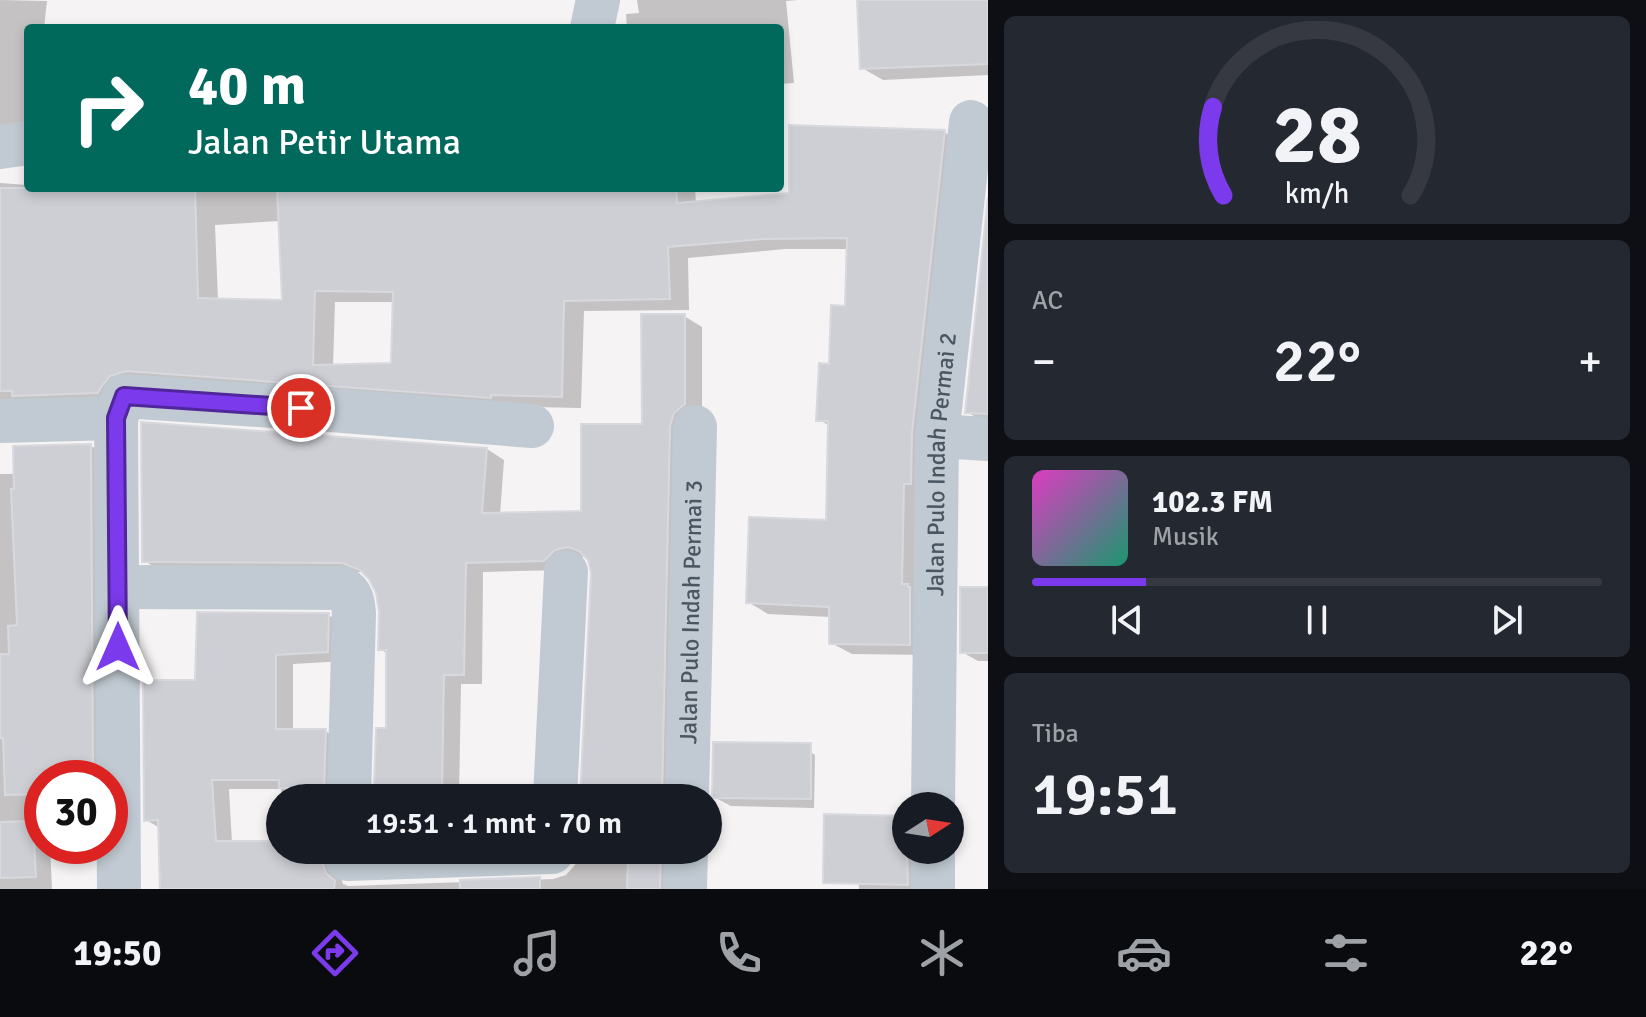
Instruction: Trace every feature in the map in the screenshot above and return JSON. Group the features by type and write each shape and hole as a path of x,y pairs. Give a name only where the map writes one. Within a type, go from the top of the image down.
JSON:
{"street":[{"path":"593,24 598,0"},
{"name":"Jalan Pulo Indah Permai 2","path":"933,792 937,436 971,122"},
{"path":"0,147 24,144"},
{"path":"119,889 116,418 124,396 532,426"},
{"path":"0,421 116,418"},
{"name":"Jalan Pulo Indah Permai 3","path":"687,784 695,427"},
{"path":"937,436 988,439"},
{"path":"556,784 566,572"},
{"path":"118,587 342,588 349,592 354,614 349,784"},
{"path":"347,866 552,864"},
{"path":"685,889 686,864"},
{"path":"933,864 933,889"}],"building":[{"path":"857,0 988,0 988,64 860,69"},
{"path":"789,125 945,130 912,433 911,484 904,484 902,584 910,587 910,645 829,644 829,607 746,603 749,517 826,520 828,421 816,421 819,363 829,364 831,305 845,306 847,238 764,239 668,247 670,299 564,301 562,397 491,395 491,398 126,371 110,376 98,393 12,396 12,391 0,391 0,188 24,188 24,192 195,192 198,298 282,300 277,192 676,192 677,203 789,193","holes":["315,291 393,292 391,363 313,365"]},
{"path":"988,197 988,414 965,413"},
{"path":"641,314 685,314 685,404 674,413 670,426 662,784 581,784 591,573 588,560 579,551 568,547 555,550 544,561 466,563 464,675 444,675 442,784 374,784 376,728 386,728 386,650 378,650 376,593 360,570 342,563 142,562 141,422 487,448 482,513 581,511 581,424 642,424"},
{"path":"91,444 93,760 24,760 24,794 5,795 3,738 0,738 0,654 9,654 8,626 17,625 11,489 14,489 13,446"},
{"path":"960,587 988,587 988,653 960,653"},
{"path":"197,612 329,613 328,652 276,655 276,729 326,729 324,784 212,780 216,841 266,841 266,864 323,864 326,873 335,881 334,889 160,889 158,820 144,821 143,680 195,680"},
{"path":"713,742 811,743 811,799 722,798 722,784 712,784"},
{"path":"824,814 892,816 892,864 907,864 908,885 823,883"},
{"path":"24,821 24,864 35,864 36,877 0,878 0,822"},
{"path":"628,864 661,864 660,889 627,889"},
{"path":"540,877 540,889 460,889 460,880"}],"route":[{"path":"118,647 116,418 124,396 301,408"}]}
